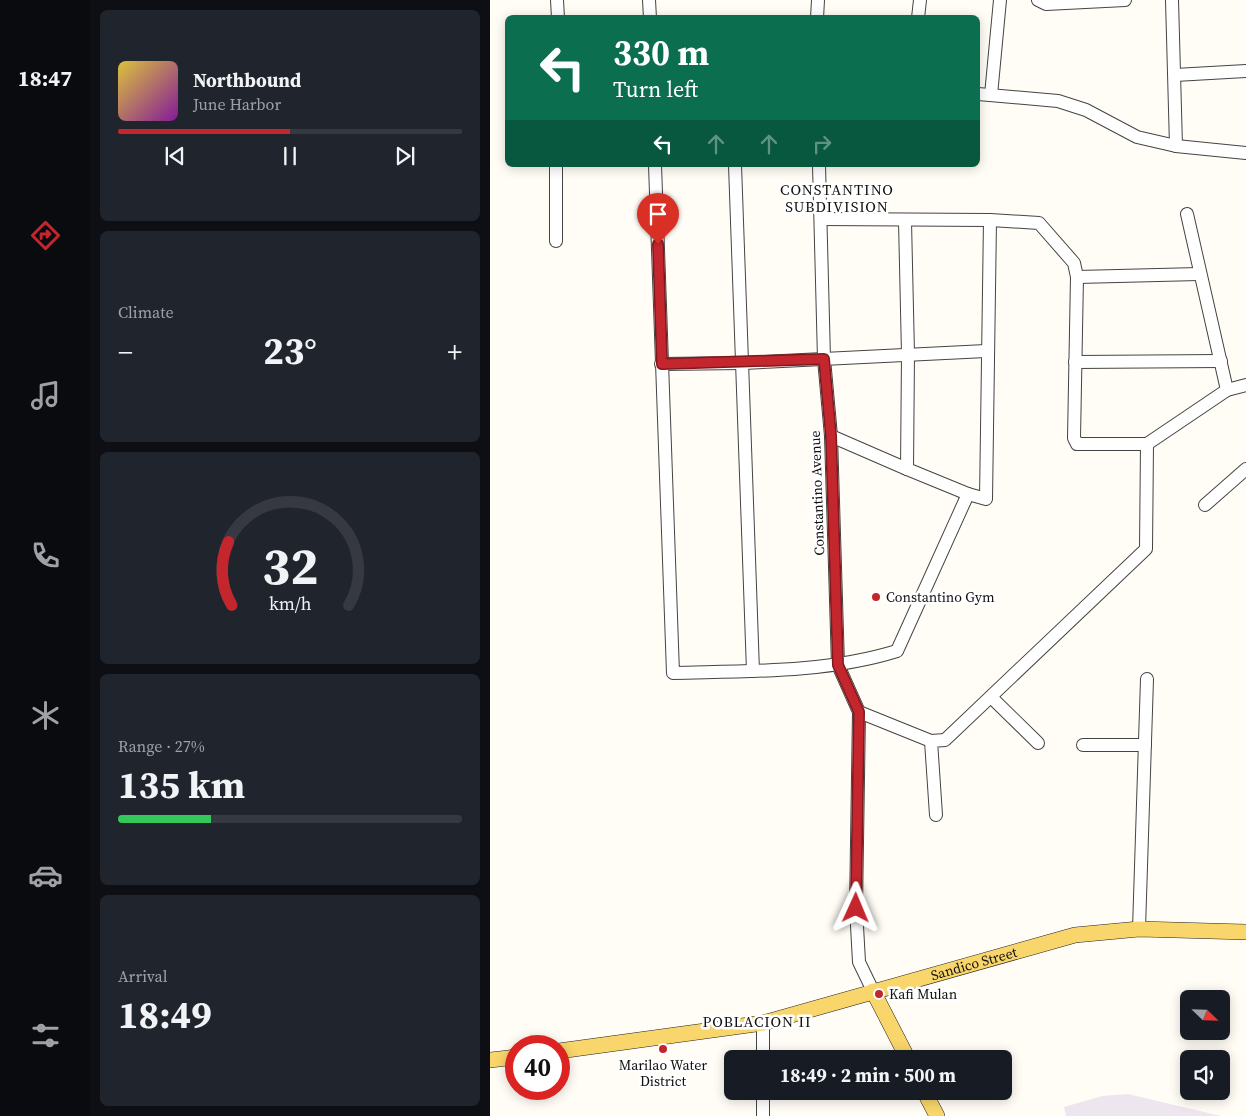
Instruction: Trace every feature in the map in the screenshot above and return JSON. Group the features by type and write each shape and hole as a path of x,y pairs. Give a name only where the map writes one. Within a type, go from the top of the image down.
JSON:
{"main road":[{"name":"Sandico Street","path":"570,1049 763,1023 1075,935 1139,929 1246,932"},
{"path":"873,991 903,1050"},
{"path":"490,1060 505,1058"},
{"path":"929,1100 937,1116"}],"street":[{"path":"557,0 558,15"},
{"path":"649,0 650,15"},
{"path":"817,15 818,0"},
{"path":"918,15 920,0"},
{"path":"991,95 1000,0"},
{"path":"1038,0 1046,4 1125,0"},
{"path":"1172,0 1176,146"},
{"path":"1175,75 1246,71"},
{"path":"980,94 1058,101 1086,110 1137,137 1176,146 1246,153"},
{"path":"556,167 556,241"},
{"path":"655,167 674,673 753,671 838,665 899,650 968,494"},
{"path":"734,167 743,363 753,671"},
{"name":"Constantino Avenue","path":"819,167 824,359 831,436 838,665 859,712 856,908 859,962 873,991"},
{"path":"1187,214 1227,390"},
{"path":"821,219 905,221 990,220 1039,223 1074,263 1077,277 1075,442 1081,445 1147,444 1227,390 1246,385"},
{"path":"831,436 968,494 986,499 986,351 990,220"},
{"path":"905,221 908,354 907,469"},
{"path":"1077,277 1200,274"},
{"path":"662,364 743,363 986,351"},
{"path":"1075,362 1221,361"},
{"path":"859,712 931,741 945,740 1146,549 1147,444"},
{"path":"1205,505 1246,469"},
{"path":"1139,929 1148,679"},
{"path":"991,697 1038,743"},
{"path":"931,741 936,815"},
{"path":"1083,745 1145,745"},
{"path":"763,1023 763,1050"},
{"path":"763,1100 763,1116"}],"shaded area":[{"path":"1128,1094 1221,1116 1066,1116 1064,1107 1102,1096"}],"place":[{"name":"Constantino Gym","path":"876,597"},
{"name":"Kafi Mulan","path":"879,994"},
{"name":"Marilao Water District","path":"663,1049"}],"district":[{"name":"CONSTANTINO SUBDIVISION","path":"837,198"},
{"name":"POBLACION II","path":"757,1022"}],"route":[{"path":"658,244 662,364 824,359 831,436 838,665 859,712 856,908"}]}
